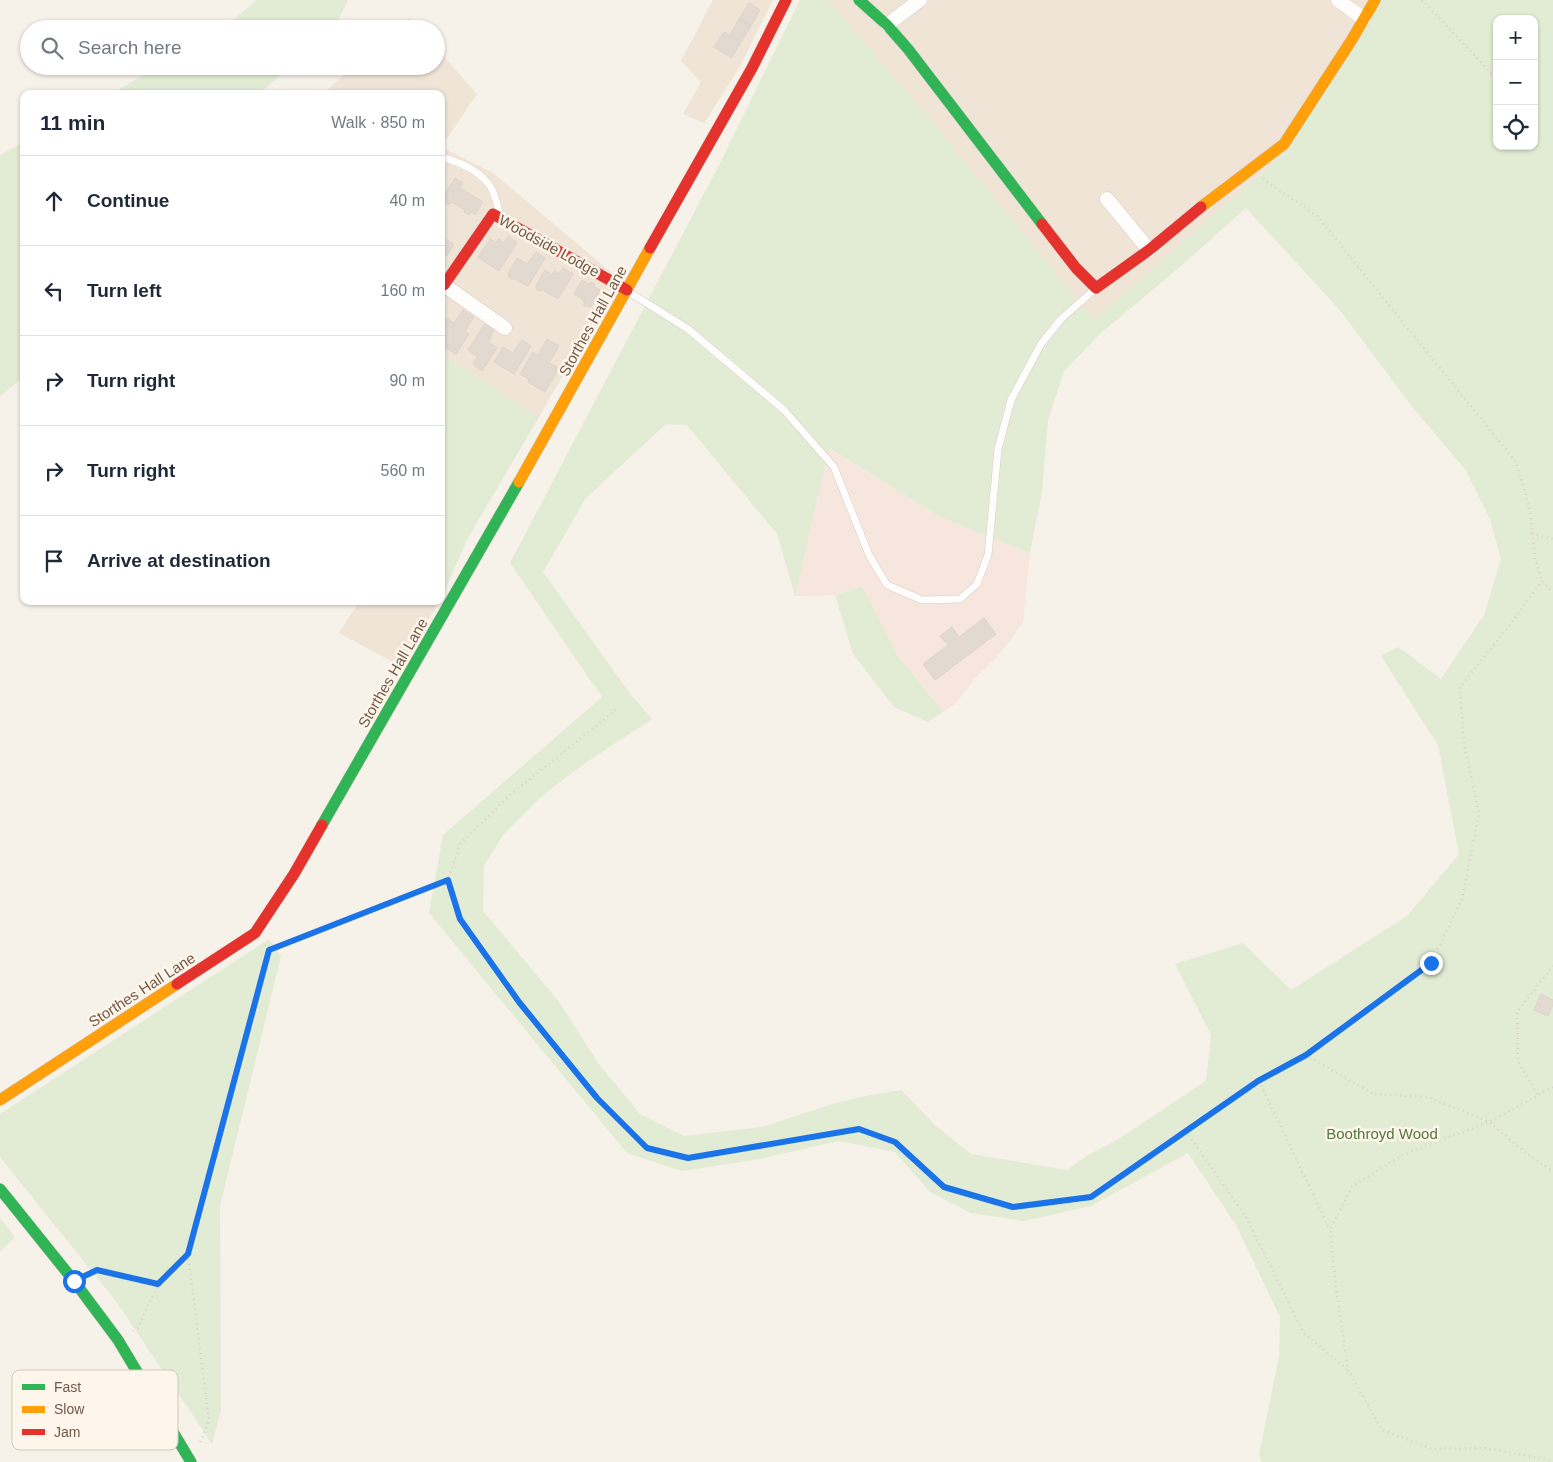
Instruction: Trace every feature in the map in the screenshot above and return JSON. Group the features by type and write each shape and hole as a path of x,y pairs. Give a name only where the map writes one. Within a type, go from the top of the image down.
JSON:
{"street":[{"name":"Storthes Hall Lane","path":"0,1100 255,933 294,874 444,615 752,68 786,0"},
{"path":"859,0 887,25 975,135 1076,268 1096,288 1149,250 1284,144 1375,0"},
{"path":"887,25 920,0"},
{"path":"1338,0 1364,19"},
{"path":"1107,199 1149,250"},
{"name":"Woodside Lodge","path":"445,281 493,214 627,290"},
{"name":"Woodside Lodge","path":"445,285 505,328"},
{"path":"0,1189 74,1281 118,1340 136,1370"},
{"path":"178,1441 188,1458"}],"lane":[{"path":"445,157 470,169 486,181 496,198 501,218"},
{"path":"627,290 688,329 784,410 834,467 870,556 887,585 922,600 960,599 978,584 988,555 998,449 1011,400 1041,344 1061,319 1096,288"}],"path":[{"path":"1422,0 1493,75"},
{"path":"1250,170 1318,216 1516,462 1530,510 1536,558 1542,581 1553,592"},
{"path":"1532,534 1553,539"},
{"path":"616,710 510,795 460,844 448,880 460,919 519,1002 597,1098 647,1148 688,1158 859,1129 895,1142 944,1187 1013,1207 1091,1197 1258,1081 1306,1055 1431,963 1462,899 1479,813 1464,745 1460,687 1506,630 1542,581"},
{"path":"269,950 448,880"},
{"path":"255,933 269,950"},
{"path":"188,1458 201,1441 209,1420 188,1254 269,950"},
{"path":"1537,1094 1518,1061 1517,1012 1553,966"},
{"path":"1306,1055 1373,1094 1428,1097 1489,1122 1530,1157 1553,1171"},
{"path":"1258,1081 1330,1230 1348,1370"},
{"path":"1330,1230 1352,1187 1402,1155 1489,1122 1537,1094 1553,1087"},
{"path":"1186,1131 1246,1216 1303,1332 1348,1370 1382,1430 1433,1449 1486,1448 1553,1461"},
{"path":"118,1340 138,1328 158,1284 188,1254"},
{"path":"74,1281 97,1270 158,1284"}],"shaded area":[{"path":"713,0 773,0 739,68 704,123 683,114 701,82 681,61"},
{"path":"828,0 1379,0 1290,148 1094,321 924,112"},
{"path":"445,58 477,94 445,141 445,90 327,90 344,75 445,75"},
{"path":"445,149 493,173 618,278 539,417 445,357"},
{"path":"828,448 942,518 1030,553 1023,623 996,658 977,676 955,704 943,712 898,656 862,586 835,595 795,596"},
{"path":"357,605 438,605 399,665 339,633"}],"green space":[{"path":"257,0 348,0 338,20 234,20"},
{"name":"Boothroyd Wood","path":"800,0 828,0 924,112 1094,320 1290,148 1376,0 1553,0 1553,1462 1262,1462 1259,1455 1279,1357 1280,1317 1236,1225 1188,1153 1091,1206 1024,1221 971,1213 930,1192 895,1152 839,1141 754,1160 682,1171 627,1153 429,913 443,835 602,697 510,563 719,165","holes":["1246,208 1339,309 1413,408 1465,469 1490,519 1501,559 1484,615 1441,679 1398,647 1381,656 1438,745 1459,854 1407,916 1291,990 1243,943 1175,964 1211,1035 1206,1081 1119,1139 1088,1155 1067,1170 971,1154 937,1127 901,1090 833,1104 762,1127 684,1136 640,1114 598,1063 560,1003 483,911 484,866 503,835 541,797 581,766 652,719 631,695 543,572 586,498 666,424 687,425 777,534 795,596 829,448 942,518 1030,553 1042,491 1048,420 1064,371 1101,333"]},
{"path":"144,75 281,75 264,90 118,90"},
{"path":"20,144 20,380 0,396 0,155"},
{"path":"445,357 539,417 468,538 445,590"},
{"path":"862,586 898,656 943,712 928,722 894,707 853,654 835,595"},
{"path":"269,939 281,956 220,1206 221,1410 212,1444 178,1393 178,1370 162,1370 118,1304 0,1157 0,1114"},
{"path":"0,1218 15,1237 0,1252"}],"building":[{"path":"749,3 760,10 751,26 739,19"},
{"path":"739,19 751,26 741,42 730,35"},
{"path":"724,32 741,42 732,58 714,47"},
{"path":"455,178 463,183 460,188 483,202 475,215 471,212 469,215 464,212 465,210 452,202 450,204 445,203 445,194"},
{"path":"508,236 517,243 499,271 478,257 490,239 496,243 499,239 504,243"},
{"path":"445,239 454,244 447,256 445,255"},
{"path":"536,252 545,258 528,286 509,277 508,274 517,258 527,264"},
{"path":"563,268 573,274 558,299 543,290 539,291 536,289 545,270 552,275 554,271 559,274"},
{"path":"582,280 589,284 591,282 595,284 594,287 600,290 591,307 584,306 584,300 574,294"},
{"path":"463,310 474,317 465,331 469,334 456,354 445,347 445,322 447,319 454,323"},
{"path":"486,322 495,328 488,342 497,348 482,371 473,364 478,357 468,350"},
{"path":"547,339 559,346 549,363 559,368 545,392 528,382 529,379 520,374 533,352 538,355"},
{"path":"522,340 531,346 514,374 494,362 503,347 513,353"},
{"path":"984,618 996,634 935,680 923,664 948,645 940,636 952,627 959,637"},
{"path":"1541,994 1553,1000 1548,1016 1534,1010"}],"traffic: fast":[{"path":"859,0 887,25 908,49 1042,224"},
{"path":"322,825 519,482"},
{"path":"0,1189 74,1281 118,1340 136,1370"},
{"path":"178,1440 191,1462"}],"traffic: slow":[{"path":"1201,207 1284,144 1351,41 1375,0"},
{"path":"519,482 650,248"},
{"path":"0,1100 177,984"}],"traffic: jam":[{"path":"650,248 752,68 786,0"},
{"path":"1042,224 1076,268 1096,288 1149,250 1201,207"},
{"path":"445,284 493,214 627,290"},
{"path":"177,984 255,933 294,874 322,825"}],"route":[{"path":"74,1281 97,1270 158,1284 188,1254 269,950 448,880 460,919 519,1002 597,1098 647,1148 688,1158 859,1129 895,1142 944,1187 1013,1207 1091,1197 1258,1081 1306,1055 1431,963"}]}
